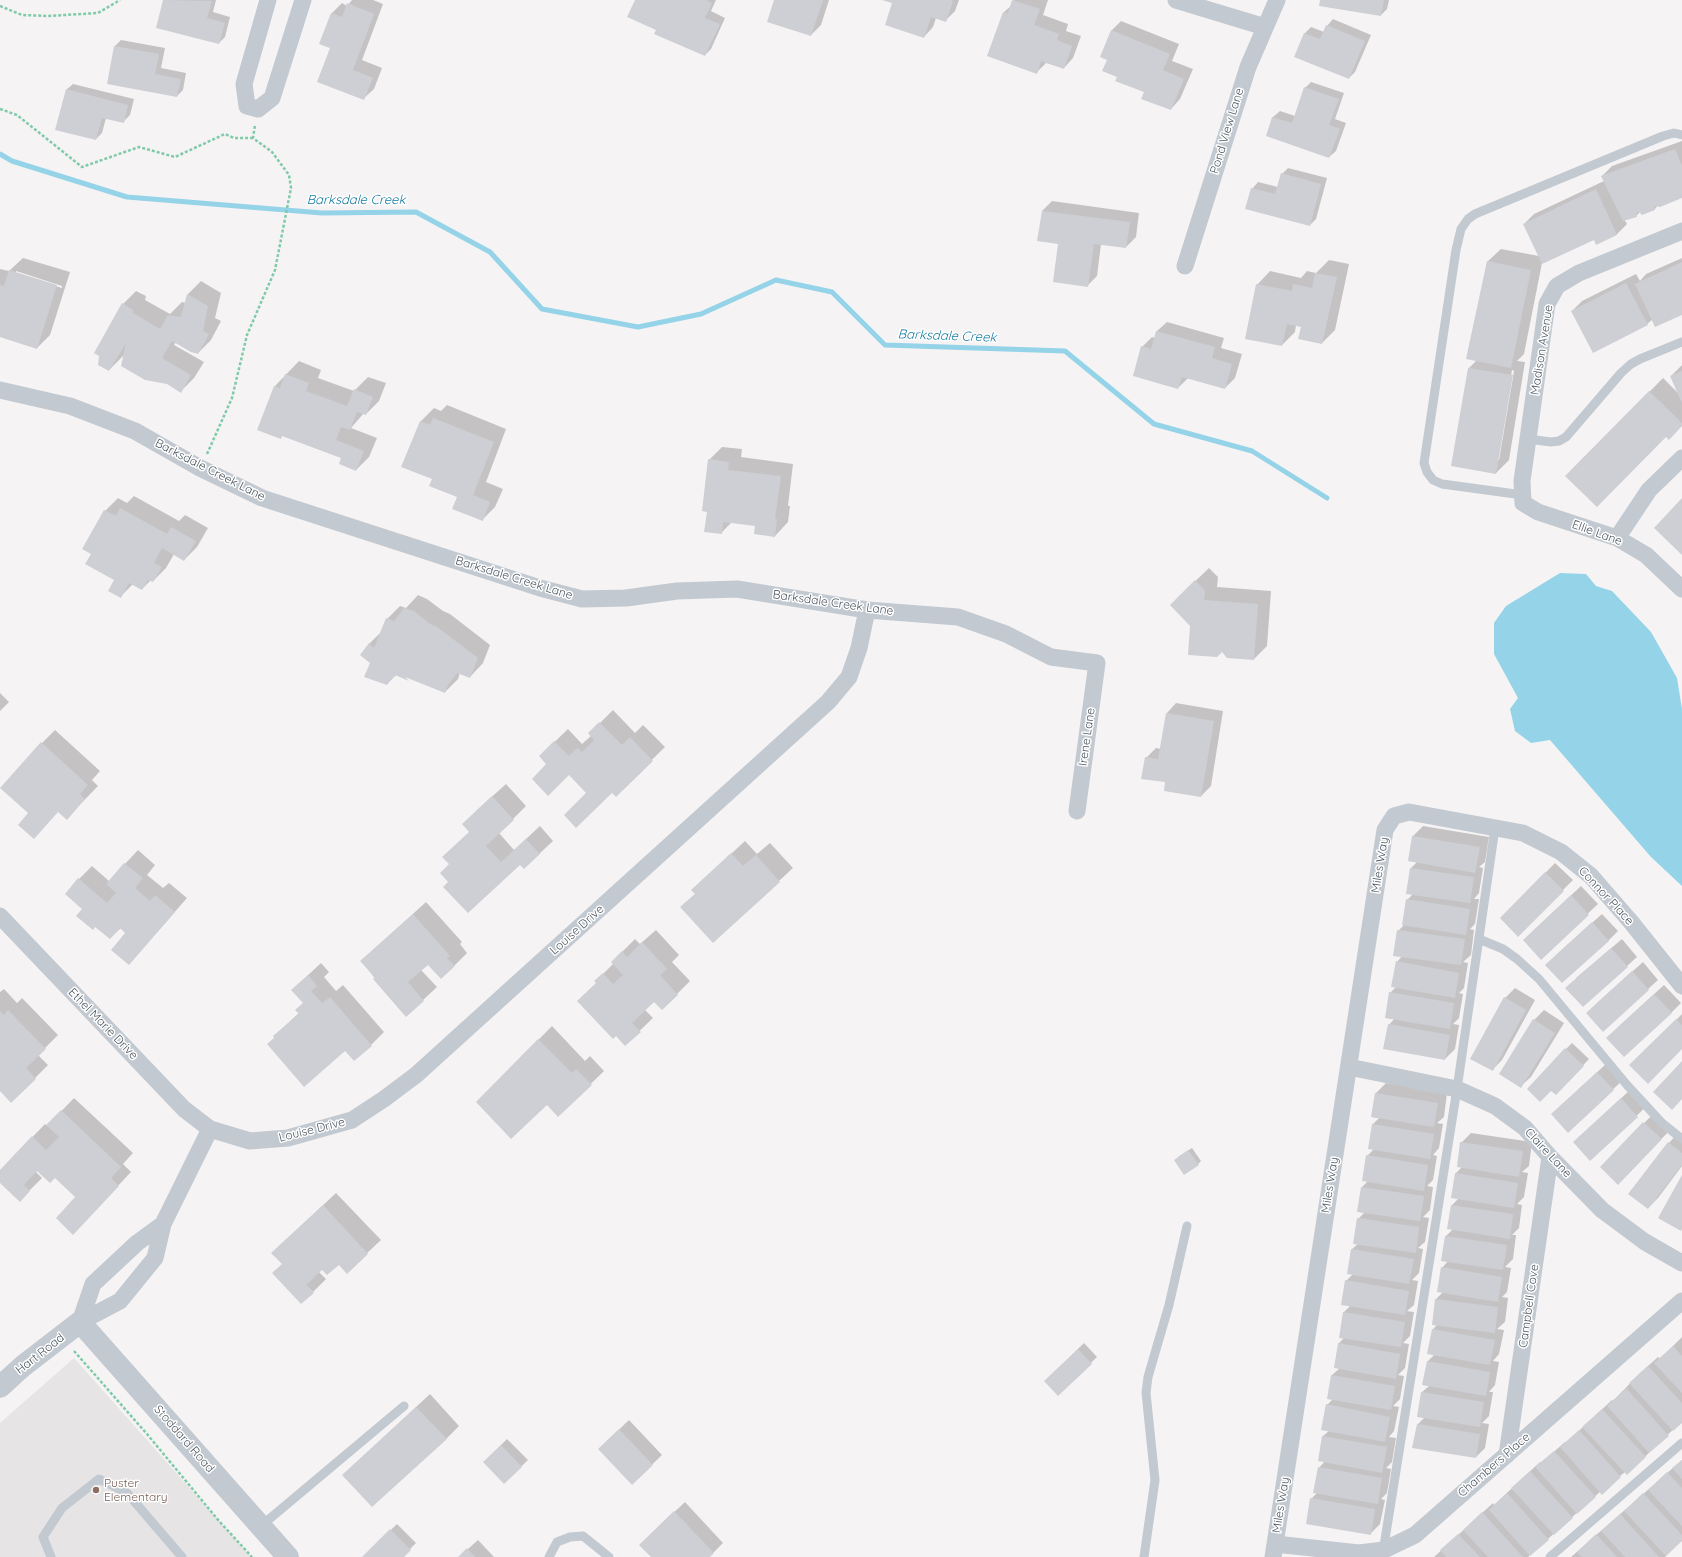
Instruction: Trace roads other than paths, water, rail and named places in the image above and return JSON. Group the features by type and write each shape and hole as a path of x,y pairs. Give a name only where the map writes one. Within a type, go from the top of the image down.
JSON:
{"street":[{"path":"268,0 244,84 247,106 258,109 272,98 303,0"},
{"path":"1176,0 1265,27"},
{"name":"Pond View Lane","path":"1185,266 1248,67 1277,0"},
{"name":"Madison Avenue","path":"1523,499 1522,481 1547,304 1557,286 1579,273 1682,232"},
{"name":"Barksdale Creek Lane","path":"0,390 70,406 135,431 200,468 262,498 540,588 582,599 626,598 676,591 737,589 867,610 958,616 1006,634 1051,657 1097,664"},
{"path":"1618,538 1649,490 1681,461"},
{"name":"Ellie Lane","path":"1523,499 1538,512 1618,538 1646,555 1682,589"},
{"name":"Louise Drive","path":"210,1128 250,1141 288,1138 322,1130 352,1120 384,1099 416,1075 828,702 849,677 859,648 867,610"},
{"name":"Irene Lane","path":"1077,811 1097,664"},
{"name":"Connor Place","path":"1394,816 1409,812 1523,833 1561,852 1591,876 1631,922 1682,986"},
{"name":"Miles Way","path":"1274,1550 1385,830 1394,816"},
{"name":"Ethel Marie Drive","path":"0,916 184,1109 210,1128"},
{"name":"Claire Lane","path":"1349,1067 1457,1088 1495,1106 1525,1128 1550,1157 1602,1210 1645,1242 1682,1263"},
{"path":"80,1322 120,1301 155,1258 163,1224 210,1128"},
{"name":"Campbell Cove","path":"1507,1455 1550,1157"},
{"path":"80,1322 94,1284 137,1243 163,1224"},
{"name":"Chambers Place","path":"1274,1550 1383,1554 1415,1535 1682,1301"},
{"name":"Hart Road","path":"0,1387 23,1366 80,1322"},
{"name":"Stoddard Road","path":"80,1322 288,1557"}],"lane":[{"path":"1523,499 1442,484 1433,480 1427,472 1424,463 1456,250 1461,229 1468,219 1475,214 1663,136 1674,133 1682,134"},
{"path":"1528,439 1551,442 1559,441 1566,437 1621,373 1631,364 1682,342"},
{"path":"1383,1554 1457,1088 1495,828"},
{"path":"1479,939 1503,949 1517,959 1539,979 1627,1085 1662,1123 1682,1139"},
{"path":"1144,1557 1155,1480 1146,1393 1148,1377 1169,1305 1187,1226"},
{"path":"261,1526 404,1406"},
{"path":"1550,1557 1682,1443"},
{"path":"51,1557 43,1537 62,1508 99,1479 126,1493 182,1557"},
{"path":"549,1557 557,1542 570,1537 583,1536 609,1557"}],"water":[{"path":"1560,573 1586,574 1596,586 1612,591 1651,632 1677,678 1682,709 1682,886 1651,857 1550,740 1531,743 1515,731 1510,709 1518,698 1494,654 1494,623 1506,606"}],"waterway":[{"name":"Barksdale Creek","path":"0,154 12,161 127,197 322,213 416,212 490,252 542,309 638,327 701,314 776,280 832,292 885,345 1065,351 1154,424 1252,451 1327,498"}],"place":[{"name":"Puster Elementary","path":"96,1490"}]}
